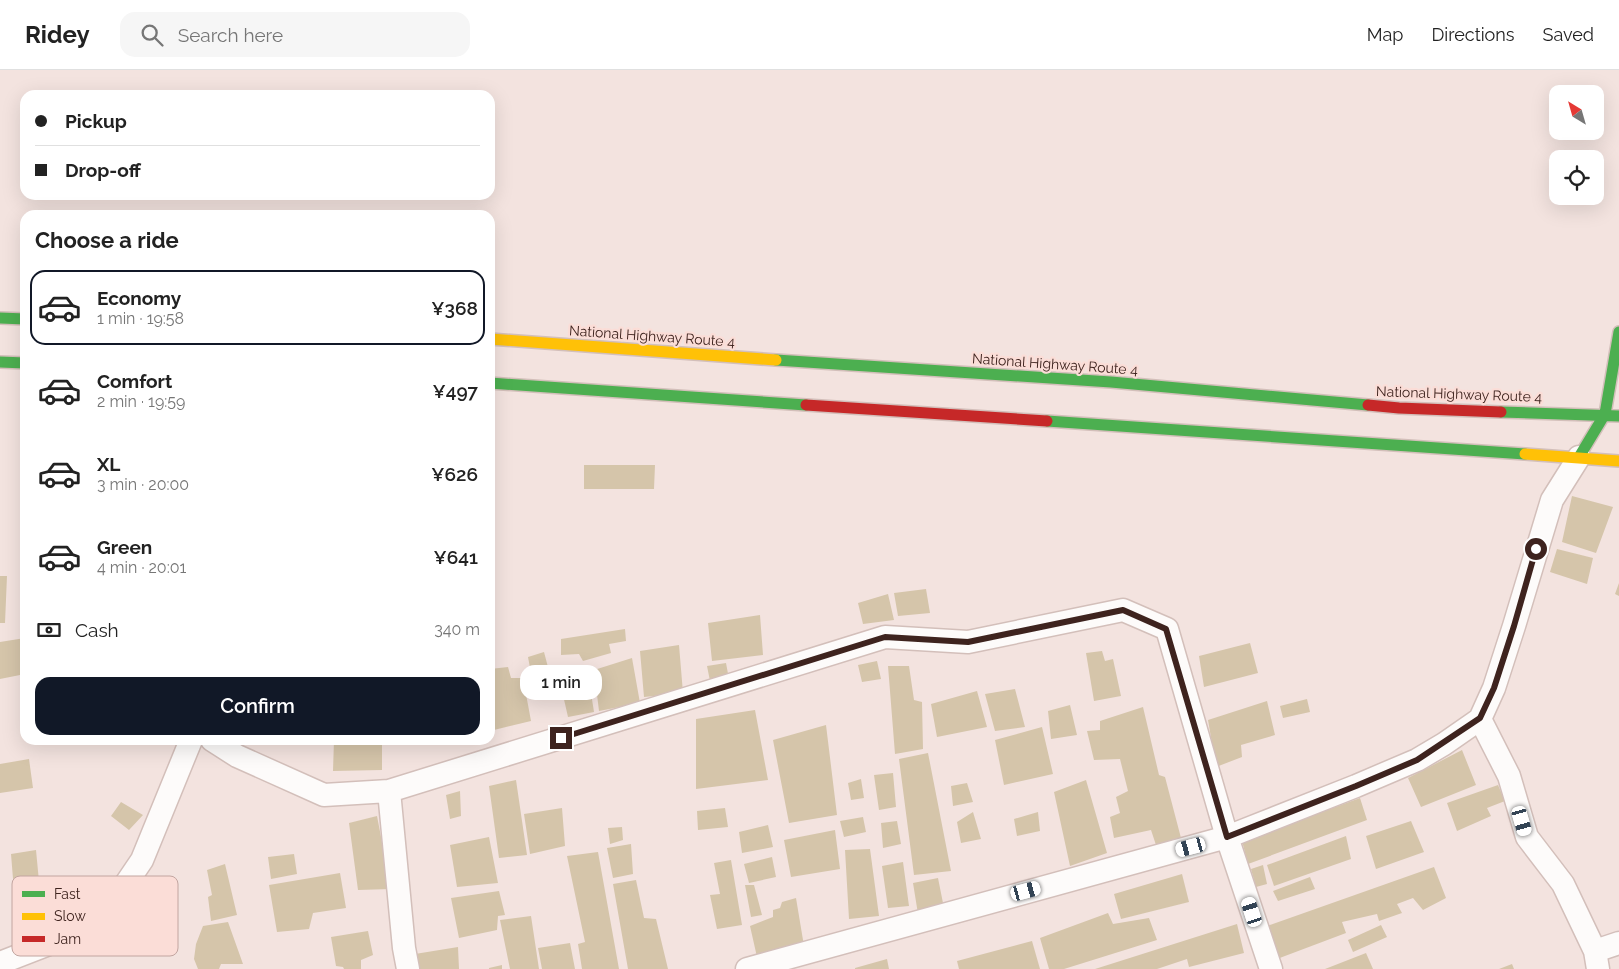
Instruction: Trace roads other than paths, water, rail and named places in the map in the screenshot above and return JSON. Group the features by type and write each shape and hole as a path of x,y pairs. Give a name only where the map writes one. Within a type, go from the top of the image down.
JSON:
{"main road":[{"path":"0,318 20,319"},
{"path":"1578,457 1605,414 1619,332"},
{"name":"National Highway Route 4","path":"495,339 878,368 1111,382 1399,408 1619,416"},
{"path":"0,362 20,363"},
{"path":"495,383 1619,461"}],"street":[{"path":"747,969 1227,837 1417,760 1480,718 1494,688 1503,661 1552,500 1578,457"},
{"path":"220,745 237,756 324,795 389,791 885,637 968,642 1123,610 1166,629 1227,837 1271,969"},
{"path":"1480,718 1509,776 1527,836 1563,884 1596,960 1619,943"},
{"path":"131,876 142,860 189,745"},
{"path":"389,791 404,948 408,969"},
{"path":"0,963 18,956"}]}
